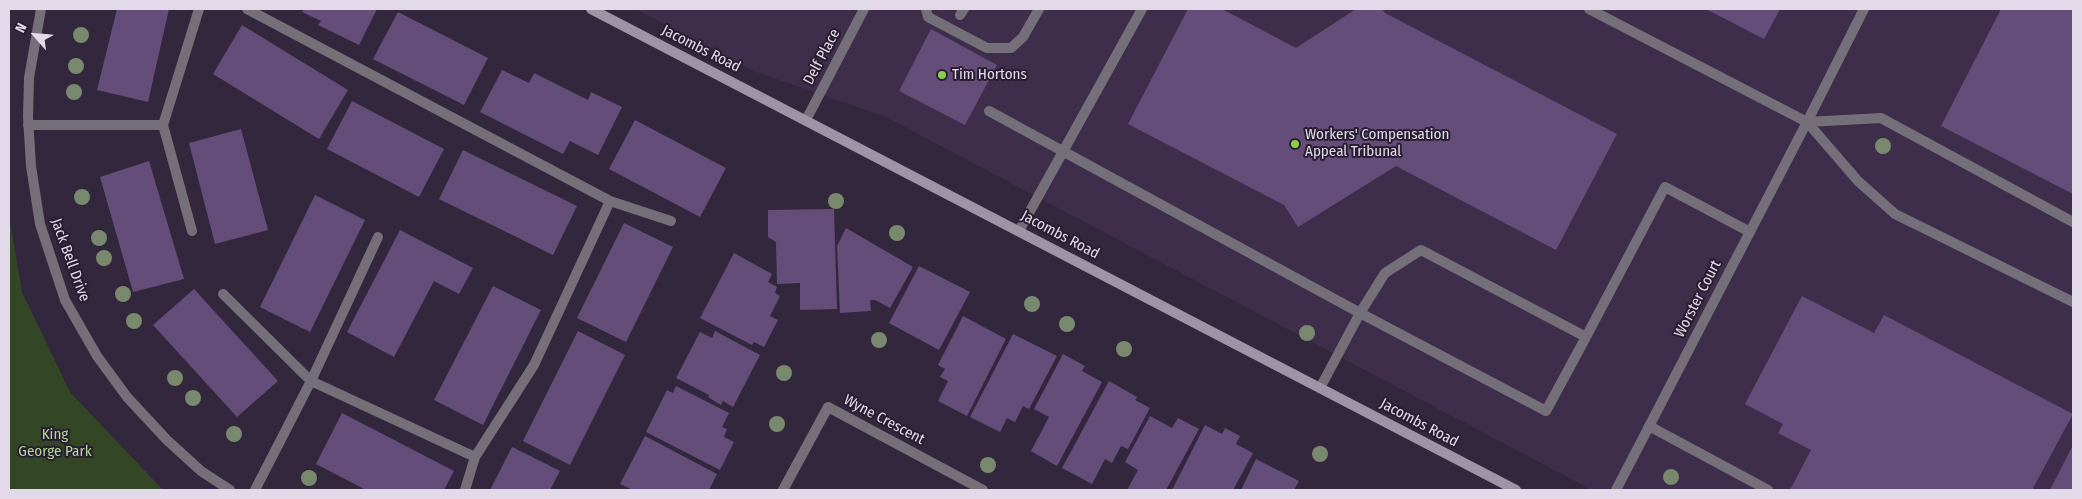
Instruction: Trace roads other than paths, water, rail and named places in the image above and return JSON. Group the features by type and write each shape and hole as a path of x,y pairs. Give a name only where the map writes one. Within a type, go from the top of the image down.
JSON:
{"street":[{"name":"Jack Bell Drive","path":"41,9 29,78 28,125 31,166 40,224 65,300 97,356 127,398 167,440 201,471 230,490"},
{"path":"192,231 164,126 199,9"},
{"path":"247,9 610,201 671,221"},
{"name":"Jacombs Road","path":"591,9 1516,490"},
{"name":"Delf Place","path":"806,120 864,9"},
{"path":"926,9 928,17 987,48 1012,48 1023,37 1039,9"},
{"path":"1019,231 1142,9"},
{"path":"1589,9 1806,122 1858,181 1895,214 2073,302"},
{"name":"Worster Court","path":"1616,490 1864,9"},
{"path":"990,111 1062,152 1546,412 1665,187 1750,232"},
{"path":"1806,122 1881,118 2073,222"},
{"path":"28,125 164,126"},
{"path":"465,490 475,458 534,365 610,201"},
{"path":"255,490 311,381 378,237"},
{"path":"1320,388 1360,313 1385,273 1421,250 1586,337"},
{"path":"223,294 311,381 475,458"},
{"name":"Wyne Crescent","path":"783,490 828,407 984,490"},
{"path":"1649,426 1768,490"}],"place":[{"name":"Tim Hortons","path":"942,75"},
{"name":"Workers' Compensation Appeal Tribunal","path":"1295,144"}],"park label":[{"name":"King George Park","path":"55,444"}]}
